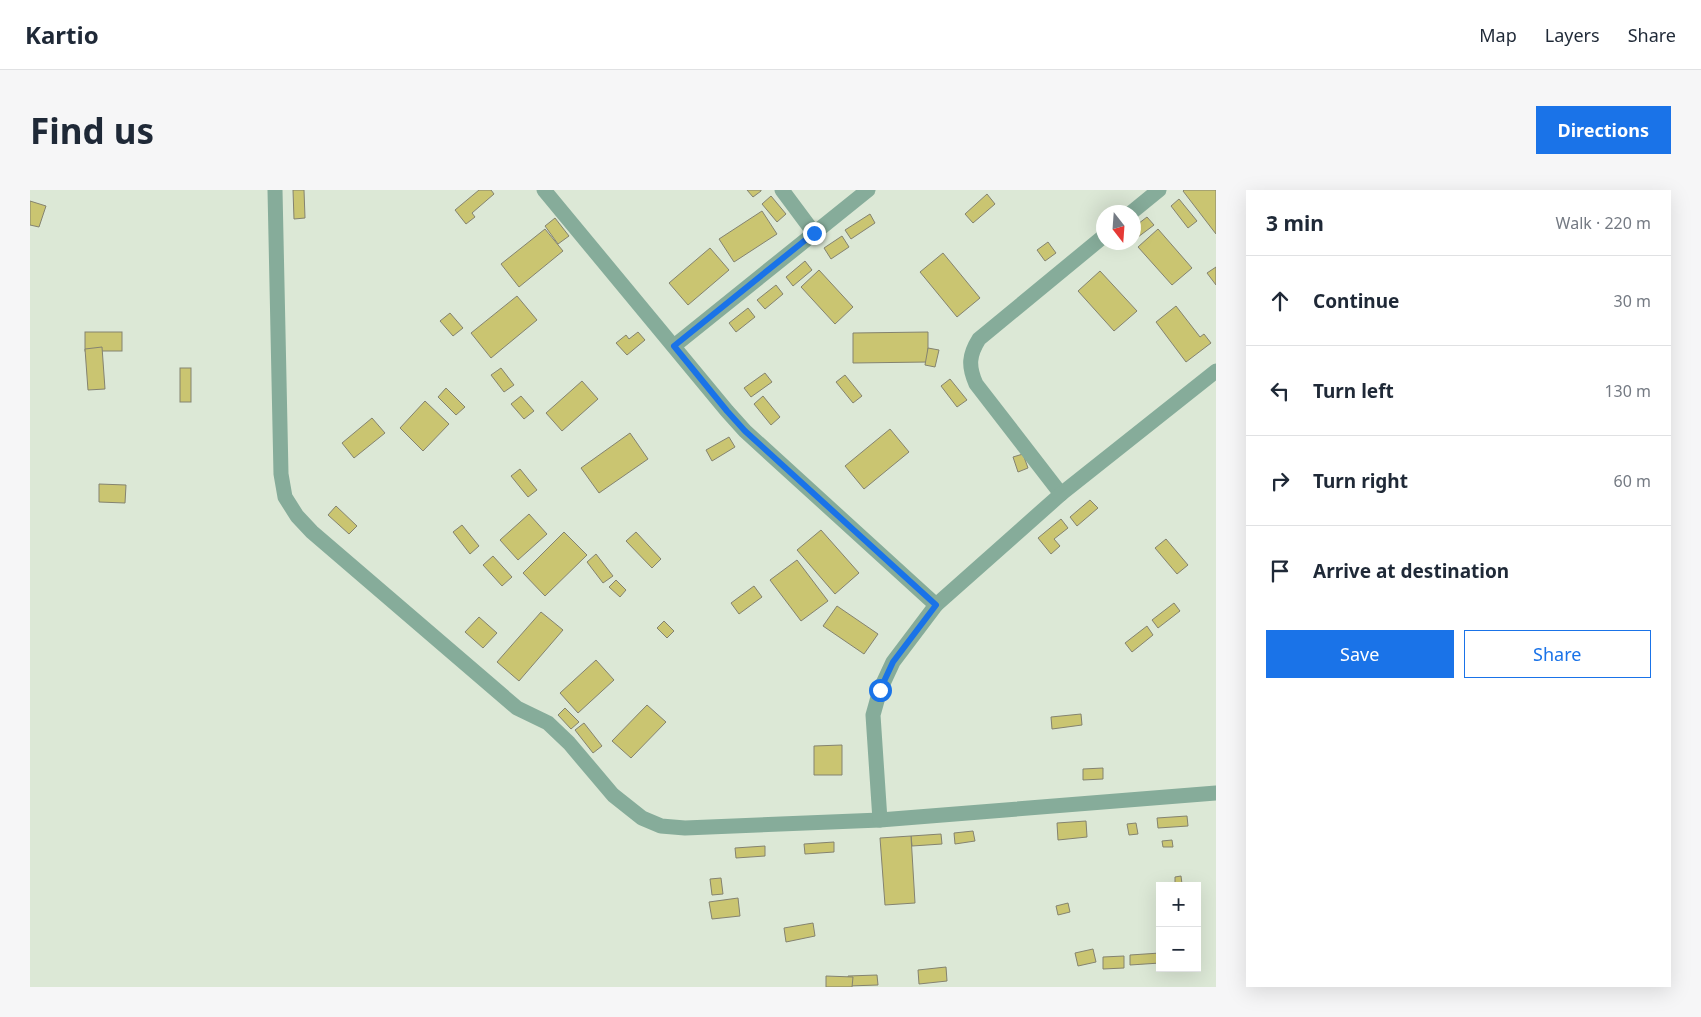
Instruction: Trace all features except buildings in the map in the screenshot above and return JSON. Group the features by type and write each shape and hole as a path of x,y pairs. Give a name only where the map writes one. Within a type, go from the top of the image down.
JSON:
{"street":[{"path":"275,190 281,474 285,497 312,532 518,708 548,724 569,743 613,795 642,818 662,826 685,828 880,820 1216,793"},
{"path":"544,190 745,431 936,605"},
{"path":"782,190 814,233"},
{"path":"674,346 868,190"},
{"path":"1141,205 1159,190"},
{"path":"1061,494 976,384 970,362 972,350 979,340 1096,243"},
{"path":"880,820 873,715 880,690 893,662 936,605 1061,494 1216,371"}],"route":[{"path":"814,233 674,346 745,431 936,605 893,662 880,690"}]}
